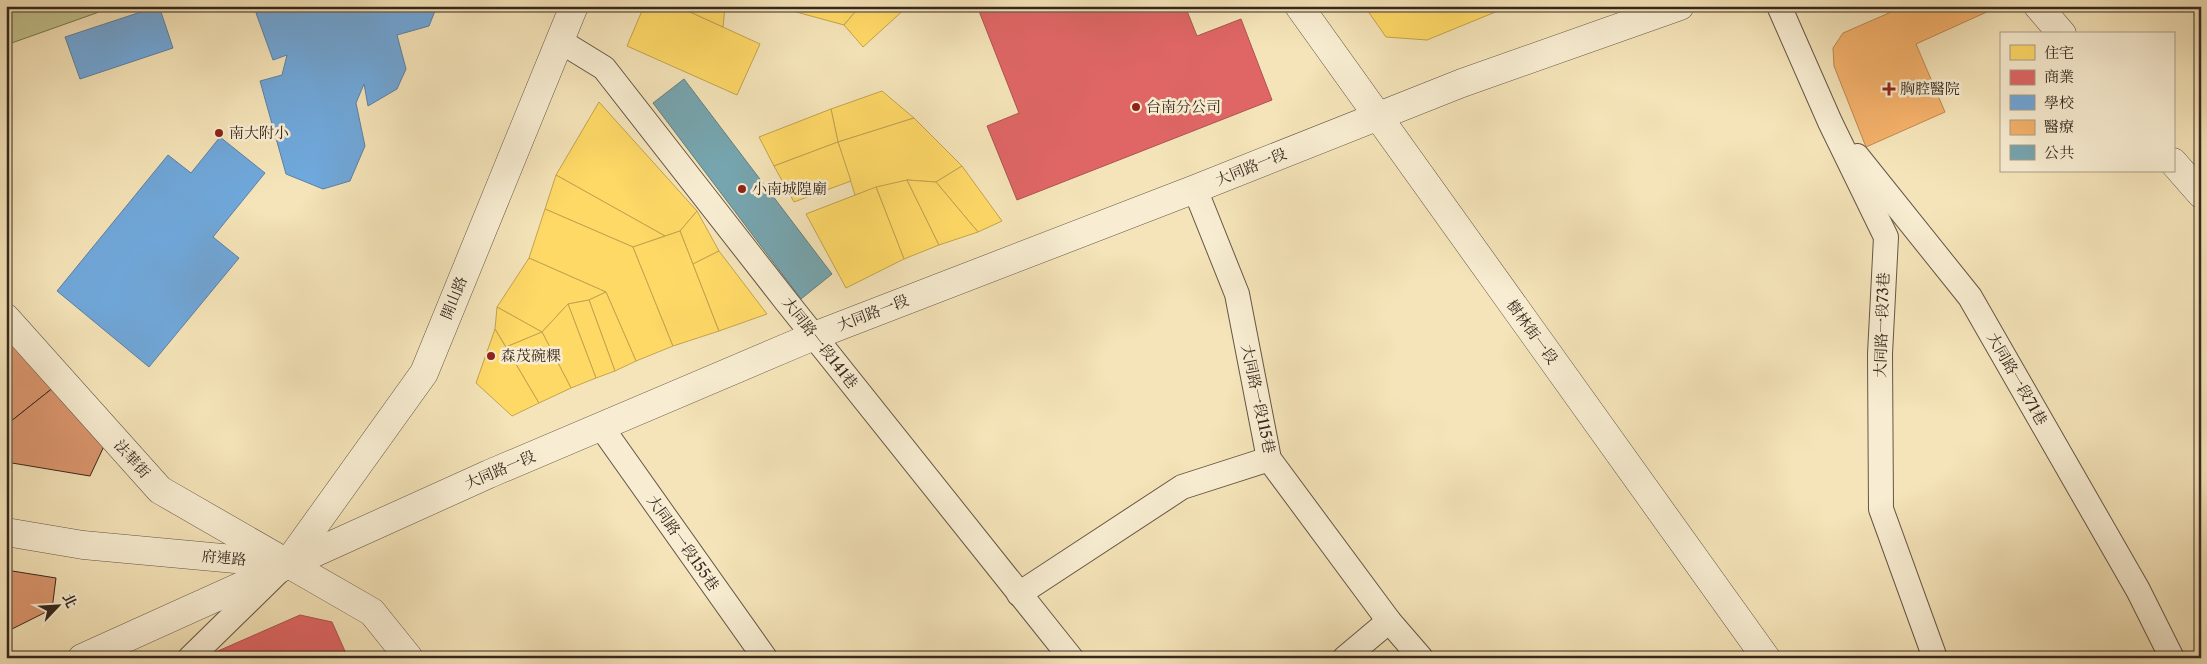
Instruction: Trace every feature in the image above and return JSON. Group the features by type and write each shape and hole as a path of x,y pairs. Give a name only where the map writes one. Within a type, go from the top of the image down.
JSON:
{"street":[{"name":"開山路","path":"287,564 424,373 574,6"},
{"name":"樹林街一段","path":"1299,6 1766,658"},
{"name":"大同路一段","path":"82,658 489,474 602,428 814,336 1195,189 1462,83 1680,6"},
{"path":"2038,6 2060,32"},
{"path":"2174,163 2201,194"},
{"name":"法華街","path":"6,318 160,490 287,564"},
{"name":"府連路","path":"6,532 83,545 287,564 372,612 409,658"}],"lane":[{"name":"大同路一段73巷","path":"1779,6 1830,122 1886,237 1880,354 1879,437 1881,509 1935,658"},
{"name":"大同路一段141巷","path":"560,41 604,68 814,336 1071,658"},
{"name":"大同路一段71巷","path":"1830,122 1970,297 2138,590 2172,658"},
{"name":"大同路一段115巷","path":"1195,189 1237,294 1270,459 1389,621 1421,658"},
{"name":"大同路一段155巷","path":"602,428 758,653"},
{"path":"1019,594 1182,487 1270,459"},
{"path":"190,658 287,564"},
{"path":"1345,658 1389,621"}],"green space":[{"path":"6,6 116,6 6,45"}],"building: 住宅":[{"path":"644,6 677,6 760,44 737,95 627,46"},
{"path":"677,6 725,6 723,27"},
{"path":"774,6 860,6 844,25"},
{"path":"860,6 908,6 863,47 844,25"},
{"path":"1489,6 1493,13 1427,40 1386,37 1365,7"},
{"path":"1489,6 1509,6 1493,13"},
{"path":"882,91 914,118 838,142 831,109"},
{"path":"599,102 697,211 680,231 665,236 556,175"},
{"path":"831,109 838,142 774,166 759,137"},
{"path":"914,118 962,166 936,182 907,180 855,195 838,142"},
{"path":"838,142 851,181 794,202 774,166"},
{"path":"962,166 1002,221 978,232 936,182"},
{"path":"556,175 665,236 633,247 545,209"},
{"path":"907,180 939,245 904,259 876,187"},
{"path":"907,180 936,182 978,232 939,245"},
{"path":"876,187 904,259 846,288 806,214"},
{"path":"545,209 633,247 673,346 636,361 606,292 529,258"},
{"path":"697,211 719,251 693,264 680,231"},
{"path":"680,231 719,331 673,346 633,247"},
{"path":"719,251 767,314 719,331 693,264"},
{"path":"529,258 606,292 589,300 568,304 542,332 497,307"},
{"path":"606,292 636,361 615,371 589,300"},
{"path":"589,300 615,371 596,378 568,304"},
{"path":"568,304 596,378 571,388 542,332"},
{"path":"497,307 542,332 506,347 495,329"},
{"path":"495,329 539,403 512,416 476,383"},
{"path":"542,332 571,388 539,403 506,347"}],"building: 商業":[{"name":"台南分公司","path":"977,6 1185,6 1197,36 1241,19 1272,100 1017,200 987,126 1019,113"},
{"path":"300,615 332,622 348,658 202,658"}],"building: 學校":[{"path":"159,6 173,48 80,79 65,37"},
{"path":"265,6 437,6 429,26 397,35 406,69 397,89 368,106 364,84 356,103 365,146 350,181 323,189 286,174 260,81 282,75 287,55 273,60 256,13 266,9"},
{"path":"220,137 265,173 213,237 239,258 149,367 57,291 168,155 191,173"}],"building: 醫療":[{"name":"胸腔醫院","path":"1905,6 2000,6 1916,44 1945,112 1866,147 1834,66 1833,48 1843,33"}],"building: 公共":[{"name":"小南城隍廟","path":"684,79 832,274 801,299 653,103"}],"building: 其他":[{"path":"6,336 59,383 10,422 6,420"},
{"path":"59,383 105,444 90,476 6,462 6,428 10,422"},
{"path":"6,570 56,578 52,609 6,632"}],"place":[{"name":"胸腔醫院","path":"1889,89"},
{"name":"台南分公司","path":"1136,107"},
{"name":"南大附小","path":"219,133"},
{"name":"小南城隍廟","path":"742,189"},
{"name":"森茂碗粿","path":"491,356"}]}
